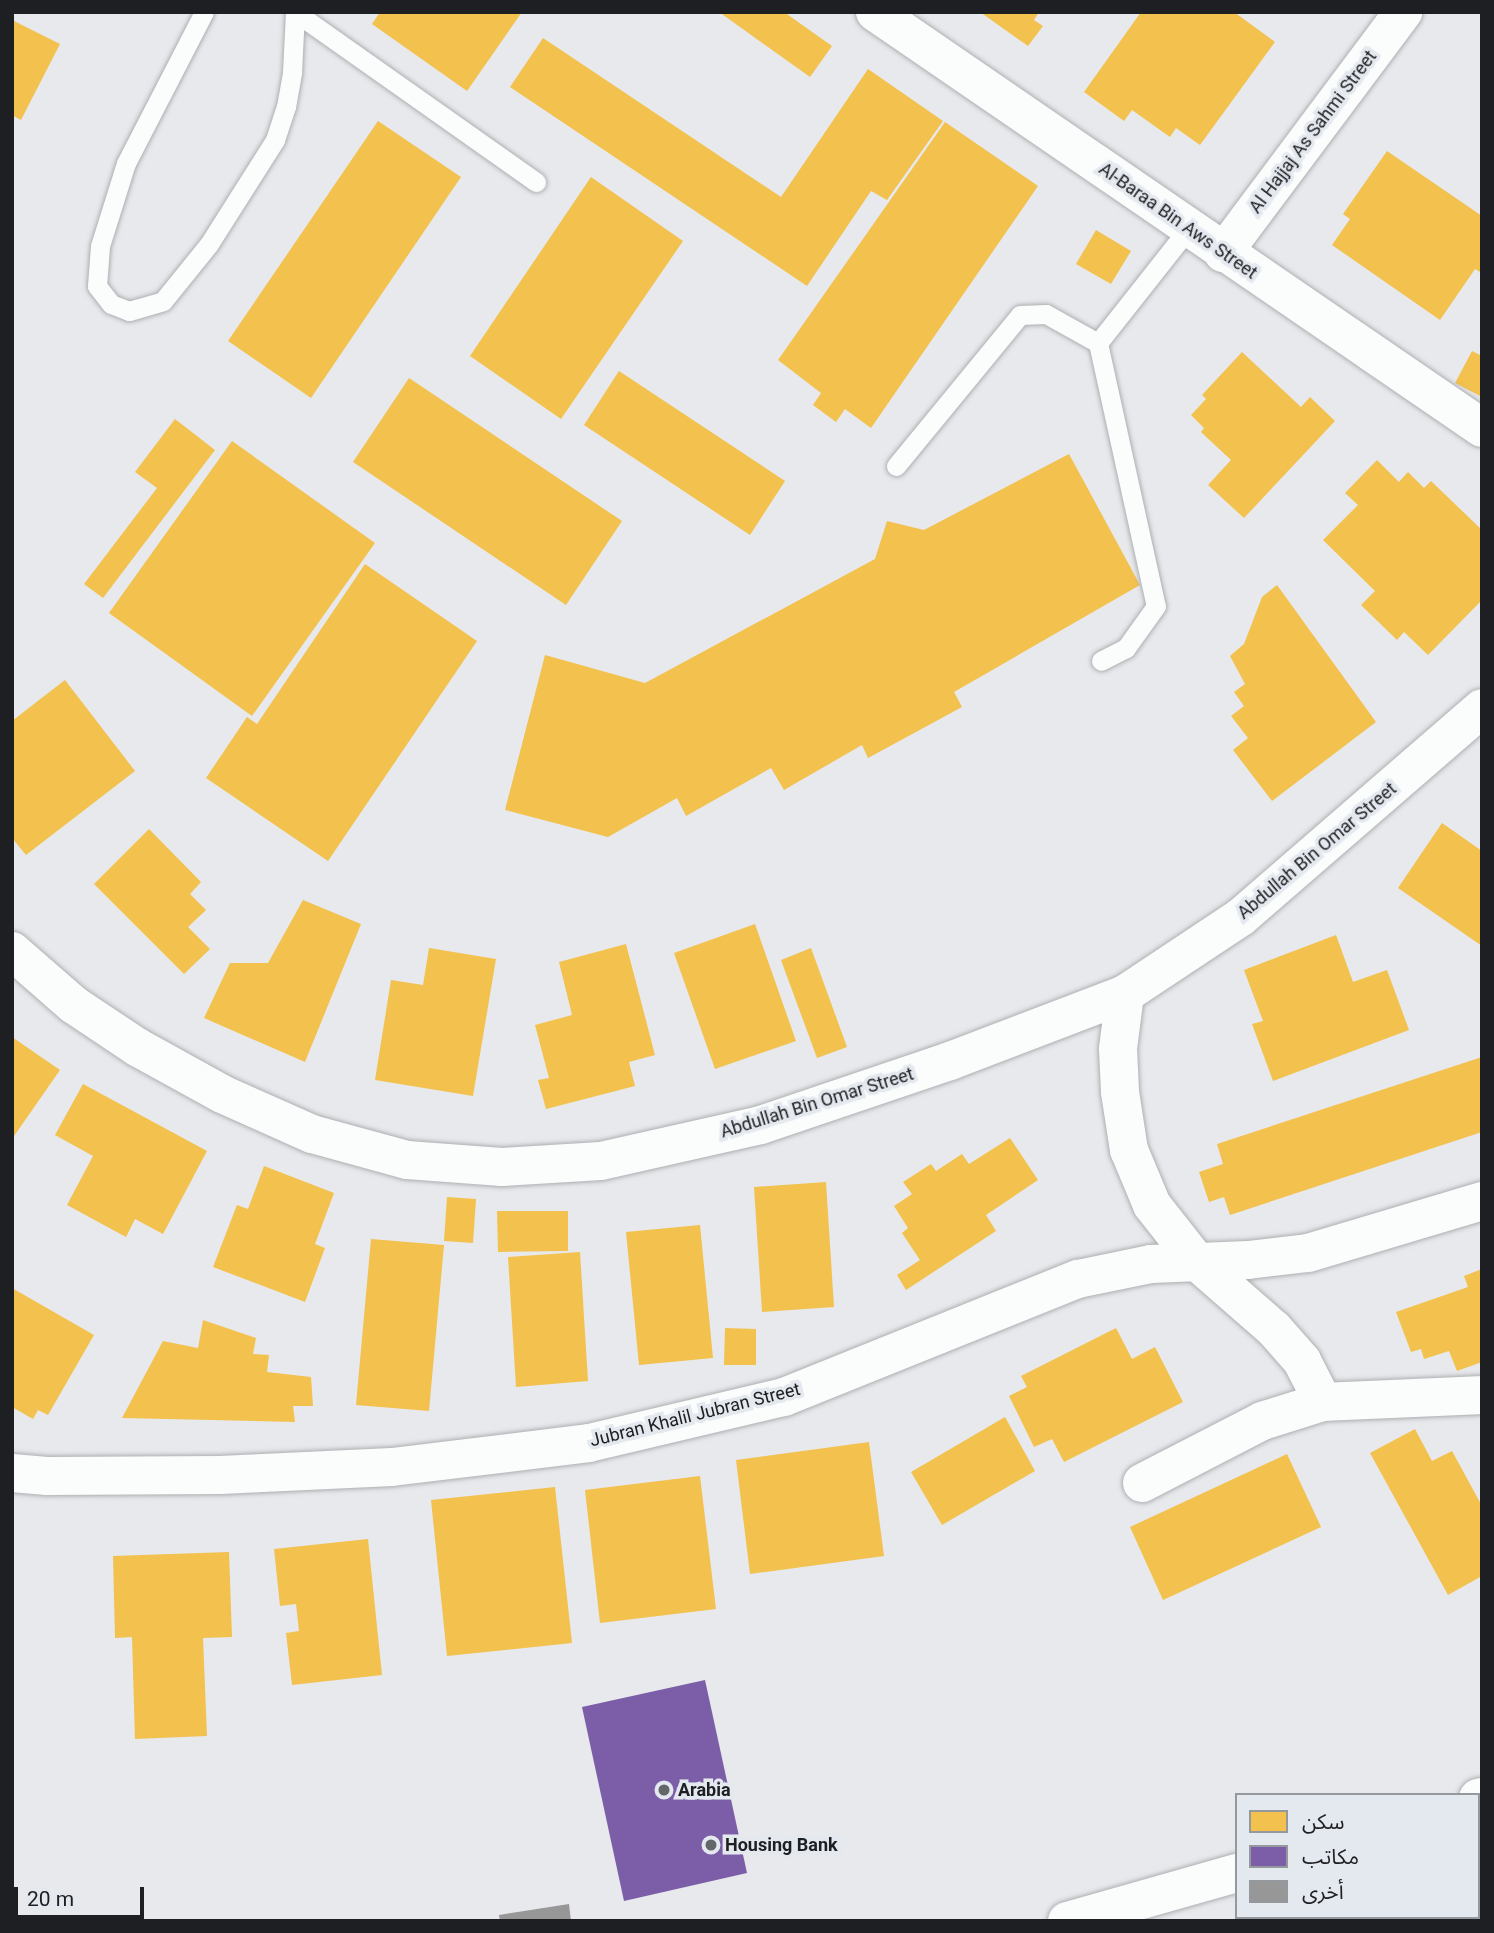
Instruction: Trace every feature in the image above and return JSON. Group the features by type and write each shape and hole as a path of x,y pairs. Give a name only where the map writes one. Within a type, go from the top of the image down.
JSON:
{"street":[{"name":"Al-Baraa Bin Aws Street","path":"875,12 1482,428"},
{"name":"Al Hajjaj As Sahmi Street","path":"1223,253 1403,12"},
{"name":"Abdullah Bin Omar Street","path":"12,951 74,1005 137,1047 222,1094 300,1129 407,1160 502,1167 601,1161 761,1125 950,1060 1125,994 1241,917 1482,708"},
{"path":"1125,994 1118,1048 1120,1092 1129,1150 1152,1205 1196,1261 1274,1329 1302,1361 1323,1402"},
{"name":"Jubran Khalil Jubran Street","path":"12,1472 47,1476 220,1475 392,1467 589,1443 785,1397 1078,1279 1151,1264 1248,1260 1308,1253 1482,1201"},
{"path":"1142,1483 1262,1420 1323,1402 1482,1395"},
{"path":"1067,1921 1235,1873"}],"lane":[{"path":"204,12 126,163 100,246 97,286 111,304 129,311 163,301 209,244 275,141 286,107 292,72 295,12"},
{"path":"295,12 536,182"},
{"path":"1098,343 1188,229"},
{"path":"896,466 1020,315 1046,314 1098,343 1156,606 1126,648 1101,661"}],"building: سكن":[{"path":"380,12 522,12 467,91 372,24"},
{"path":"719,12 784,12 832,46 810,77"},
{"path":"980,12 1039,12 1034,20 1043,26 1028,46"},
{"path":"1141,12 1234,12 1275,42 1200,145 1176,128 1170,137 1132,110 1124,121 1084,92"},
{"path":"12,20 60,44 21,120 12,115"},
{"path":"543,38 781,197 868,69 943,121 887,200 871,191 807,286 510,87"},
{"path":"378,121 461,177 311,398 228,341"},
{"path":"945,122 1038,186 871,428 845,409 836,422 813,405 821,393 778,360"},
{"path":"1387,151 1482,216 1482,273 1475,269 1440,320 1332,245 1350,219 1343,214"},
{"path":"591,177 683,241 561,419 470,356"},
{"path":"1096,230 1131,251 1111,284 1076,264"},
{"path":"1472,351 1482,356 1482,397 1455,383"},
{"path":"1242,352 1301,407 1310,397 1335,421 1244,518 1208,485 1231,460 1201,432 1204,428 1191,415 1206,399 1202,395"},
{"path":"619,371 785,481 750,535 584,425"},
{"path":"409,378 622,521 566,605 353,462"},
{"path":"175,419 215,450 103,598 84,584 157,488 135,472"},
{"path":"232,441 375,543 252,716 109,613"},
{"path":"1069,454 1140,585 954,692 962,707 868,758 862,745 784,790 771,768 686,816 677,798 608,837 505,810 545,655 645,683 875,559 887,521 924,530"},
{"path":"1377,460 1399,482 1408,472 1424,488 1431,481 1482,530 1482,600 1428,655 1404,632 1397,640 1361,605 1375,591 1323,540 1358,505 1345,493"},
{"path":"365,564 477,641 328,861 206,778 247,717 257,724"},
{"path":"1277,585 1376,722 1272,801 1233,750 1248,738 1231,716 1244,706 1234,692 1245,684 1230,656 1244,644 1262,597"},
{"path":"65,680 135,771 26,855 12,838 12,721"},
{"path":"1442,823 1482,851 1482,946 1398,888"},
{"path":"149,829 201,882 190,894 206,910 188,927 210,949 184,974 94,884"},
{"path":"303,900 361,924 305,1062 204,1018 230,963 268,963"},
{"path":"755,924 796,1041 715,1069 674,953"},
{"path":"1336,935 1353,982 1387,970 1409,1030 1273,1081 1252,1024 1263,1021 1244,970"},
{"path":"626,944 655,1055 629,1062 635,1086 546,1109 538,1080 549,1078 535,1025 572,1015 559,962"},
{"path":"429,948 496,959 473,1096 375,1080 391,980 423,985"},
{"path":"811,948 847,1047 817,1058 781,960"},
{"path":"12,1037 60,1070 12,1139"},
{"path":"1482,1057 1482,1132 1230,1215 1224,1197 1209,1202 1199,1172 1223,1164 1217,1144"},
{"path":"83,1084 207,1151 163,1234 135,1219 126,1237 67,1205 93,1156 55,1135"},
{"path":"1010,1138 1038,1180 986,1215 996,1231 906,1290 897,1275 920,1260 902,1233 908,1228 894,1206 912,1194 903,1182 931,1164 936,1171 962,1154 969,1164"},
{"path":"264,1166 334,1193 315,1244 325,1248 305,1302 213,1267 237,1205 248,1209"},
{"path":"826,1182 834,1307 762,1312 754,1187"},
{"path":"447,1197 476,1199 473,1243 444,1241"},
{"path":"497,1211 568,1211 568,1251 498,1252"},
{"path":"700,1225 713,1358 639,1365 626,1232"},
{"path":"371,1239 444,1245 429,1411 356,1405"},
{"path":"580,1252 588,1381 516,1387 508,1257"},
{"path":"1482,1269 1482,1362 1457,1371 1449,1351 1424,1359 1421,1349 1411,1352 1396,1312 1468,1287 1464,1276"},
{"path":"12,1288 94,1335 48,1415 38,1410 33,1419 12,1407"},
{"path":"203,1320 256,1338 253,1354 269,1355 267,1372 311,1377 313,1406 293,1406 295,1422 122,1418 163,1341 198,1348"},
{"path":"725,1328 756,1329 756,1365 724,1365"},
{"path":"1116,1328 1132,1359 1155,1347 1183,1402 1064,1462 1052,1439 1034,1447 1009,1396 1027,1387 1021,1376"},
{"path":"1005,1417 1035,1471 942,1525 911,1472"},
{"path":"1415,1429 1432,1461 1452,1451 1482,1506 1482,1576 1448,1595 1370,1453"},
{"path":"869,1442 884,1556 750,1574 736,1460"},
{"path":"1287,1454 1321,1527 1163,1600 1130,1527"},
{"path":"700,1476 716,1609 600,1623 585,1490"},
{"path":"555,1487 572,1643 447,1656 431,1500"},
{"path":"368,1539 382,1675 292,1685 286,1633 299,1631 296,1604 280,1606 274,1549"},
{"path":"229,1552 232,1637 203,1638 207,1736 135,1739 132,1637 115,1638 113,1556"}],"building: مكاتب":[{"name":"Arabia","path":"705,1680 747,1873 624,1901 582,1707"}],"building: أخرى":[{"path":"569,1904 571,1921 500,1921 499,1915"}],"place":[{"name":"Arabia","path":"664,1790"},
{"name":"Housing Bank","path":"711,1845"}]}
